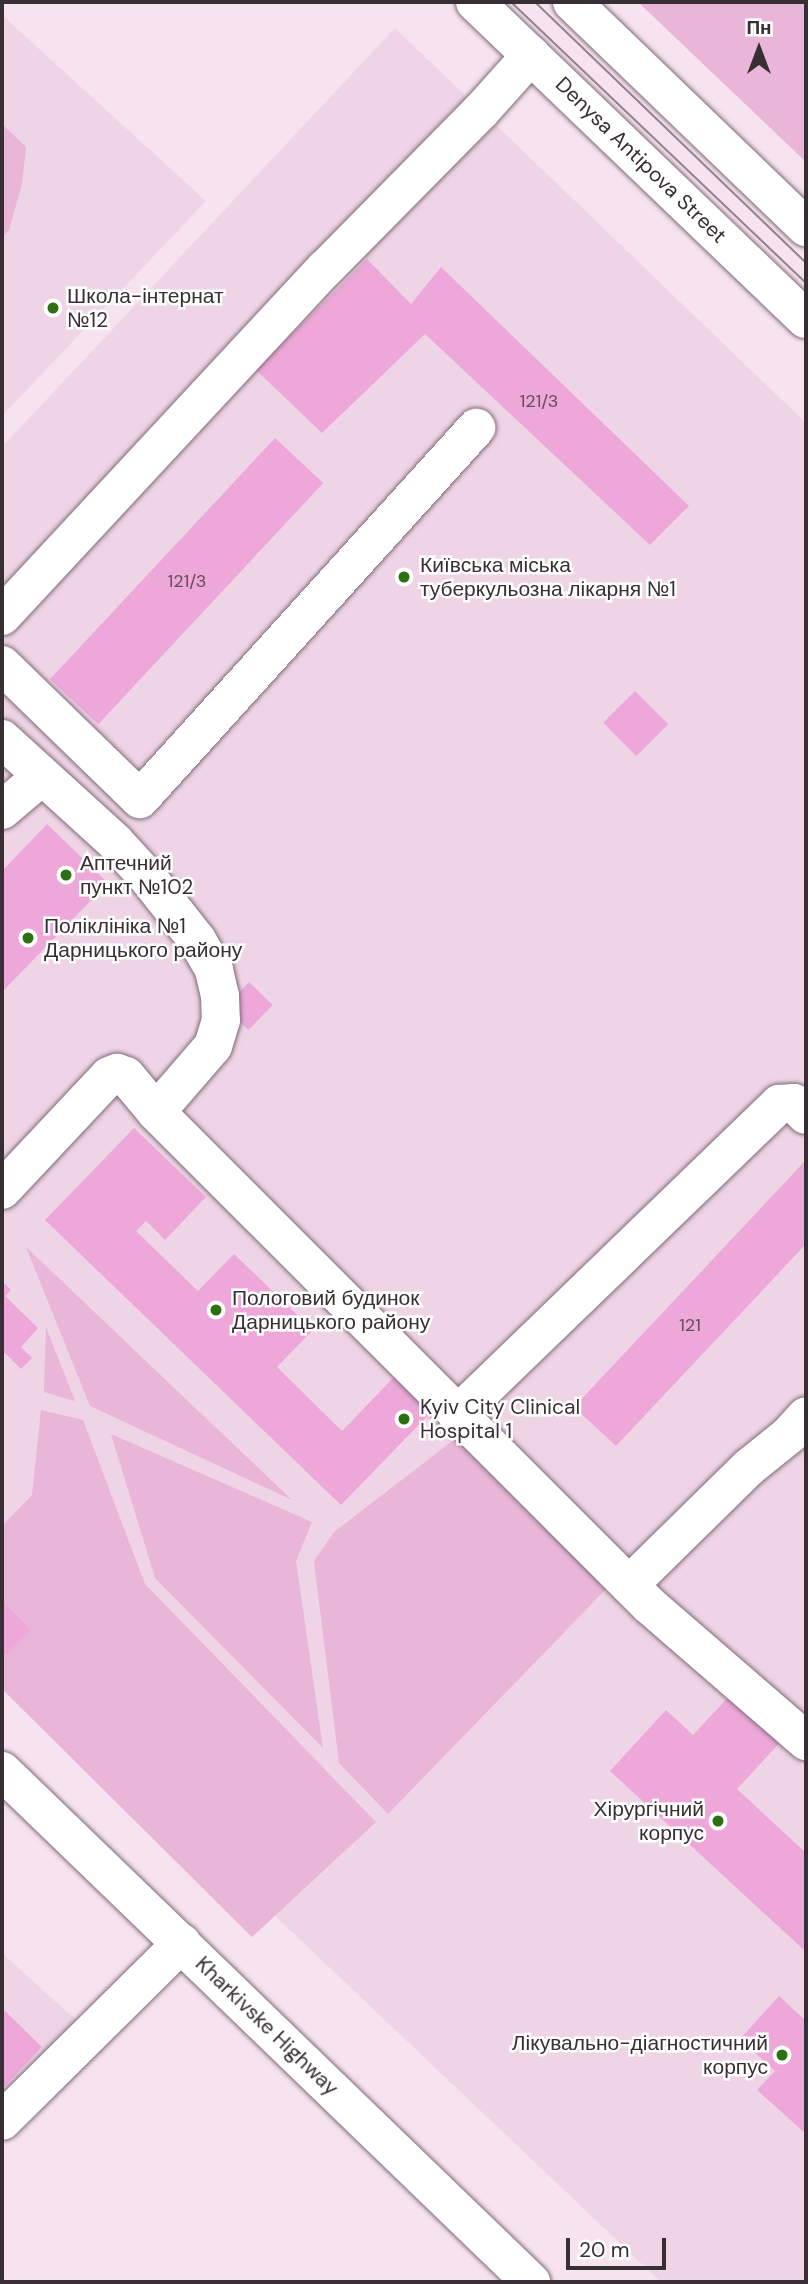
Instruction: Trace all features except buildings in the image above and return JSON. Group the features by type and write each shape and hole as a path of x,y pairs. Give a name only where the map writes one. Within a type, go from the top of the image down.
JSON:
{"street":[{"name":"Denysa Antipova Street","path":"475,2 806,320"},
{"path":"572,2 806,227"},
{"path":"2,616 316,279 481,111 531,55"},
{"path":"2,665 140,799 476,428"},
{"path":"2,739 115,842 189,929 214,970 220,996 221,1020 214,1046 156,1112"},
{"path":"2,810 41,777"},
{"path":"2,1190 109,1076 117,1073 126,1076 156,1112 629,1585 806,1741"},
{"path":"457,1415 779,1104 794,1103 806,1115"},
{"path":"629,1585 748,1468 789,1435 806,1416"},
{"name":"Kharkivske Highway","path":"2,1771 531,2282"},
{"path":"2,2121 182,1943"}],"shaded area":[{"path":"638,2 806,2 806,162"},
{"name":"Школа-інтернат №12","path":"2,15 206,201 2,416"},
{"path":"395,28 806,423 806,2282 661,2282 2,1657 2,447"},
{"path":"2,124 26,147 22,184 9,230 2,238"},
{"path":"26,1247 292,1500 90,1406"},
{"path":"46,1327 75,1401 44,1392"},
{"path":"41,1410 83,1420 145,1584 376,1822 252,1937 2,1689 2,1526 32,1495"},
{"path":"111,1434 312,1522 296,1561 323,1748 155,1578"},
{"path":"455,1439 608,1587 388,1814 339,1763 314,1561 334,1532"},
{"path":"2,1953 76,2020 2,2104"}],"tram line":[{"path":"511,2 806,283"},
{"path":"535,2 806,263"}],"place":[{"name":"Школа-інтернат №12","path":"53,308"},
{"name":"Київська міська туберкульозна лікарня №1","path":"404,577"},
{"name":"Аптечний пункт №102","path":"66,875"},
{"name":"Поліклініка №1 Дарницького району","path":"28,938"},
{"name":"Пологовий будинок Дарницького району","path":"216,1310"},
{"name":"Kyiv City Clinical Hospital 1","path":"404,1419"},
{"name":"Хірургічний корпус","path":"718,1821"},
{"name":"Лікувально-діагностичний корпус","path":"782,2055"}]}
